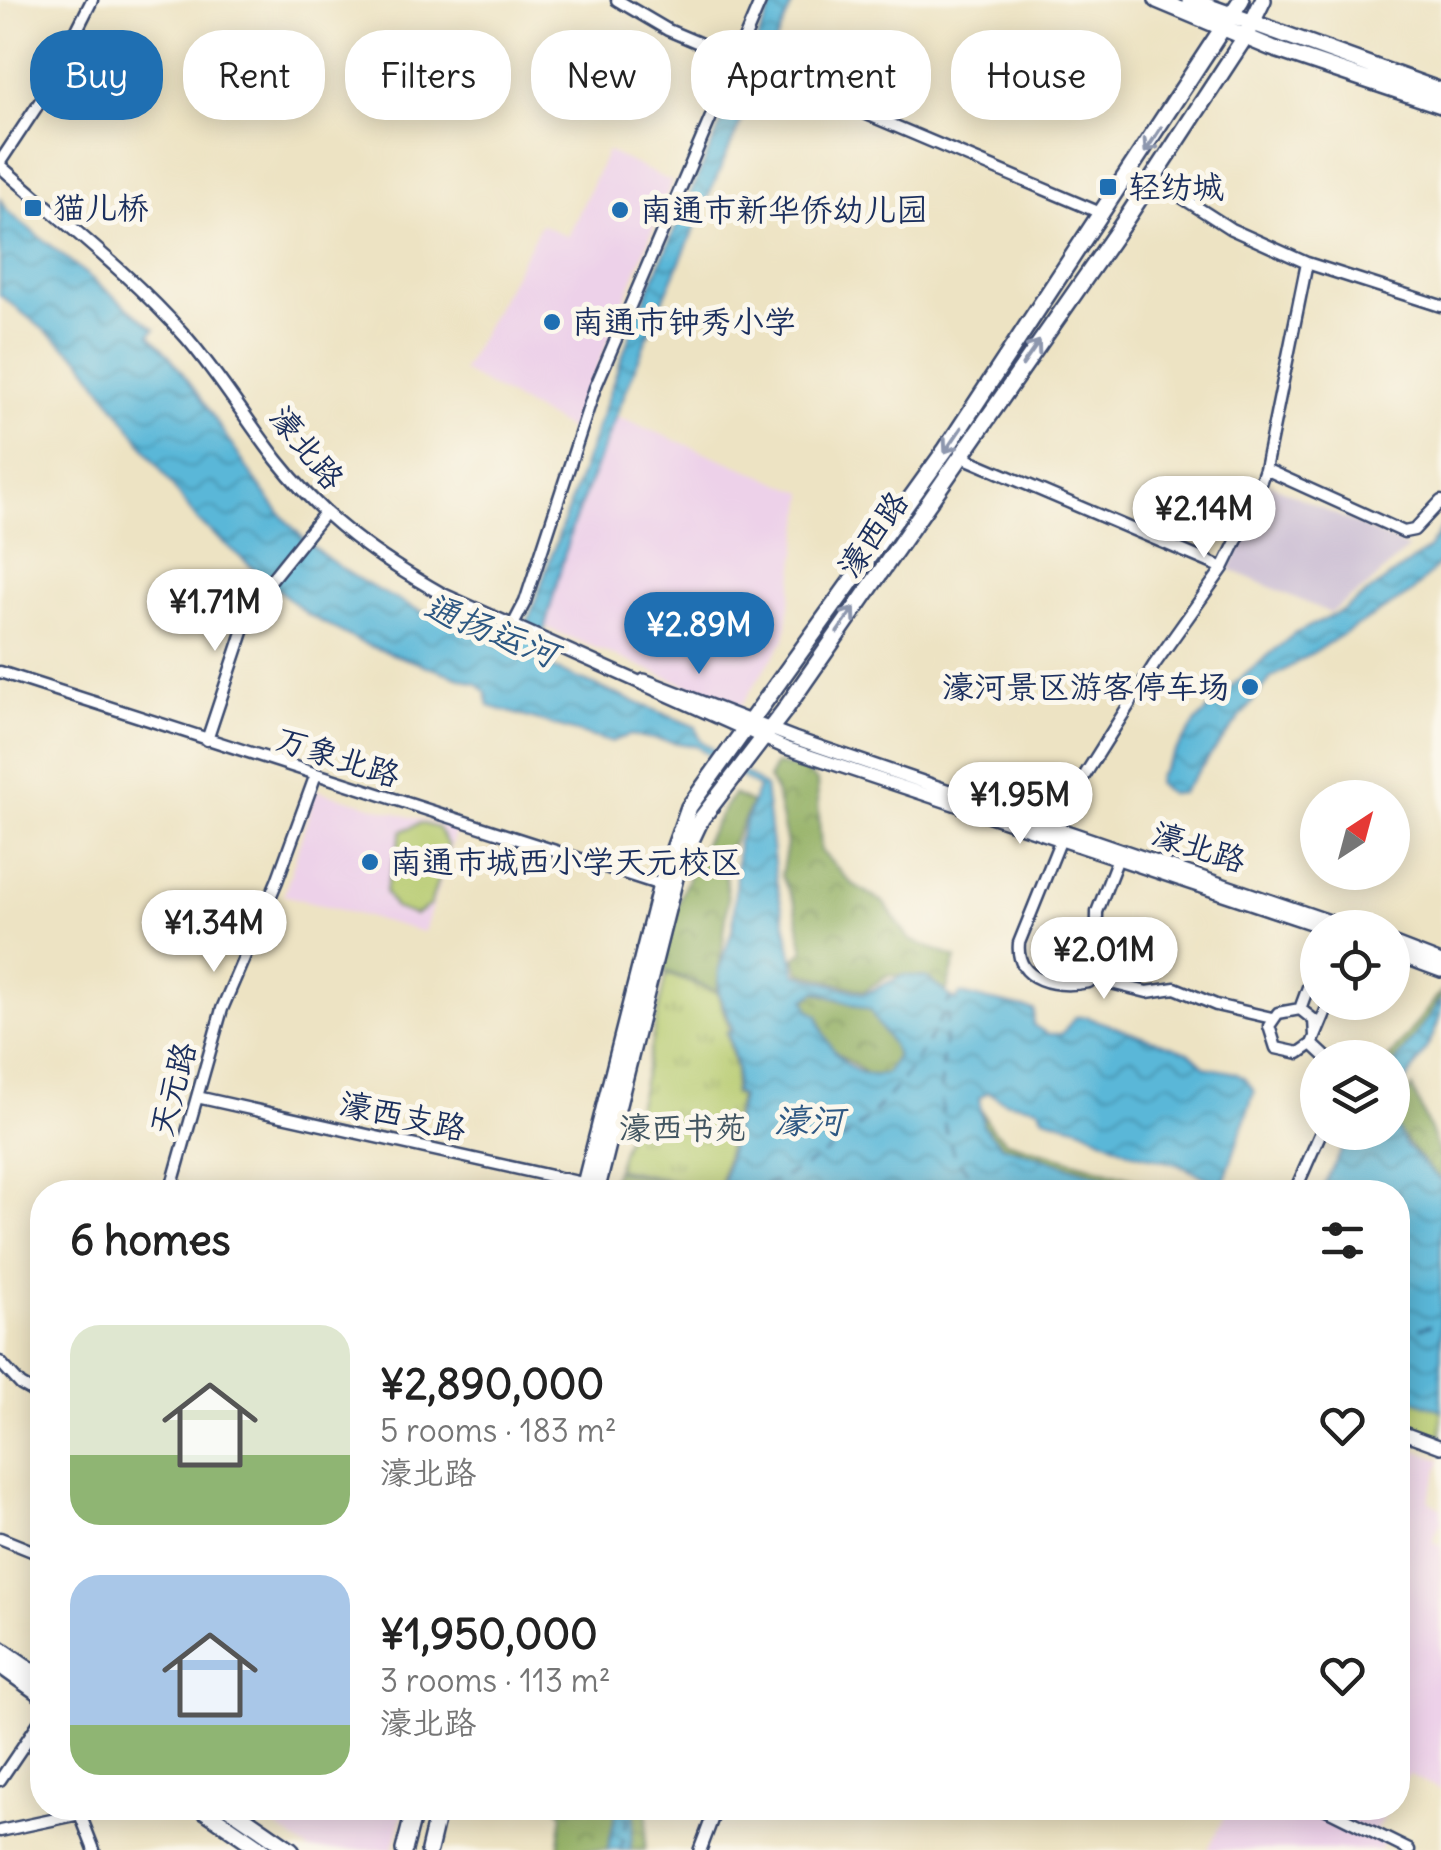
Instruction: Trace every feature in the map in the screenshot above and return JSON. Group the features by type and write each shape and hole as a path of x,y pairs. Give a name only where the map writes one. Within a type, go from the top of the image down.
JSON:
{"main road":[{"path":"1156,0 1228,23 1441,105"},
{"path":"1190,0 1228,23"},
{"name":"濠西路","path":"593,1180 661,885 680,824 730,748 892,528 1241,0"},
{"name":"濠西路","path":"593,1180 677,870 696,828 748,752 766,734 1152,180 1264,0"},
{"path":"1248,31 1441,91"},
{"path":"0,1649 30,1670"},
{"path":"0,1665 30,1686"},
{"path":"218,1820 262,1850"},
{"path":"247,1820 291,1850"},
{"path":"404,1850 413,1820"},
{"path":"428,1850 436,1820"}],"street":[{"path":"0,164 43,97 92,0"},
{"path":"617,0 691,39"},
{"path":"750,30 761,0"},
{"path":"516,626 595,388 712,120"},
{"path":"882,120 1103,214"},
{"name":"濠北路","path":"0,164 184,334 278,462 324,514 395,568 516,626 635,679 660,683 766,734 1300,912"},
{"path":"1152,180 1230,229 1307,263 1441,306"},
{"path":"1050,831 1154,665 1223,568 1265,469 1307,263"},
{"path":"960,456 1223,568"},
{"path":"1265,469 1404,532 1414,530 1441,501"},
{"path":"208,740 246,623 266,586 324,514"},
{"name":"万象北路","path":"0,672 315,777 661,885"},
{"name":"天元路","path":"173,1180 222,1009 277,881 315,777"},
{"name":"濠北路","path":"1050,831 1061,839 1300,920"},
{"path":"1061,839 1019,943 1017,961 1024,972 1040,980 1078,984 1089,982 1096,972 1097,912 1118,858"},
{"path":"1410,950 1441,962"},
{"path":"1410,960 1441,971"},
{"path":"1096,972 1106,982 1147,992 1175,988 1216,1005 1272,1018"},
{"path":"1300,1009 1285,1009 1272,1018 1269,1034 1276,1048 1291,1054 1300,1049"},
{"path":"1314,1020 1314,1040"},
{"path":"1314,1040 1322,1020"},
{"name":"濠西支路","path":"197,1097 552,1180"},
{"path":"1300,1180 1312,1150"},
{"path":"0,1362 30,1390"},
{"path":"1410,1435 1441,1447"},
{"path":"0,1538 30,1550"},
{"path":"0,1780 30,1736"},
{"path":"0,1831 52,1820"},
{"path":"82,1820 94,1850"},
{"path":"700,1850 711,1820"},
{"path":"1347,1820 1404,1849"}],"shaded area":[{"name":"南通市钟秀小学","path":"607,151 672,182 572,431 462,371 541,224 568,237"},
{"path":"606,412 805,493 785,639 740,707 542,626"},
{"path":"1266,482 1408,548 1369,585 1330,613 1229,569 1260,508"},
{"name":"南通市城西小学天元校区","path":"316,790 456,830 424,932 284,895"},
{"path":"1410,1448 1441,1460 1428,1501 1441,1508 1441,1522 1433,1541 1441,1545 1441,1790 1410,1775"},
{"path":"266,1820 401,1820 393,1850 309,1850"},
{"path":"1222,1820 1381,1820 1375,1831 1385,1838 1379,1850 1208,1850"}],"green space":[{"path":"776,764 804,770 817,781 821,851 851,883 883,902 910,940 956,958 945,996 927,978 888,975 864,991 800,972 795,958 804,951 795,904 781,875 787,844 775,789 768,779"},
{"path":"733,794 752,803 724,860 728,901 717,991 660,969 688,878"},
{"path":"420,823 438,828 448,846 430,905 415,915 395,908 385,892 402,831"},
{"name":"濠西书苑","path":"666,974 717,993 730,1030 726,1032 736,1069 733,1094 739,1096 721,1180 672,1180 616,1168 640,1097"},
{"path":"812,991 871,1010 897,1056 886,1075 869,1075 828,1047 818,1015 810,1011 805,999"},
{"path":"1441,992 1441,1000 1410,1043 1403,1040"},
{"path":"1412,1087 1441,1157 1441,1181 1410,1146"},
{"path":"982,1111 991,1128 1006,1141 1138,1180 1113,1180 1001,1145 983,1126"},
{"path":"615,1170 662,1180 612,1180"},
{"path":"1410,1398 1441,1410 1441,1439 1410,1427"},
{"path":"562,1820 614,1820 608,1850 558,1850"},
{"path":"634,1820 647,1820 645,1850 630,1850"}],"water":[{"path":"775,0 794,0 781,30 762,30"},
{"name":"濠河","path":"723,120 742,120 650,330 572,527 538,653 540,663 696,727 700,740 765,787 776,880 796,974 864,994 904,975 927,978 956,1001 960,994 1034,1010 1033,1025 1048,1034 1062,1034 1075,1017 1086,1017 1189,1052 1205,1067 1233,1073 1254,1092 1225,1179 1211,1180 1177,1164 1130,1152 1080,1127 1044,1117 1038,1107 1004,1101 988,1092 979,1098 983,1126 1001,1145 1113,1180 724,1180 741,1096 735,1093 737,1068 728,1033 733,1030 719,993 719,970 733,928 738,842 758,788 696,746 630,735 610,742 489,706 486,692 478,684 364,644 307,614 197,520 81,359 0,295 0,199 8,212 155,329 150,335 187,379 268,498 308,542 359,580 387,595 503,646 520,644 635,321","holes":["817,991 871,1010 897,1056 886,1074 862,1073 833,1049 818,1015 810,1011 805,999"]},
{"path":"1441,529 1441,562 1411,593 1271,678 1181,793 1170,794 1157,784 1158,776 1197,721 1233,685 1294,634 1344,610 1427,550"},
{"path":"1441,1000 1435,1031 1410,1075 1410,1043"},
{"path":"1342,1150 1410,1150 1441,1181 1441,1410 1410,1398 1410,1180 1326,1180"},
{"path":"614,1820 634,1820 630,1850 608,1850"}],"ferry route":[{"path":"777,1180 840,1143 868,1118 915,1062 950,998 941,1080 944,1123 958,1160 978,1180"},
{"path":"1410,1329 1441,1322"},
{"path":"621,1850 627,1820"}],"place":[{"name":"轻纺城","path":"1108,187"},
{"name":"猫儿桥","path":"33,208"},
{"name":"南通市新华侨幼儿园","path":"620,210"},
{"name":"南通市钟秀小学","path":"552,322"},
{"name":"濠河景区游客停车场","path":"1250,687"},
{"name":"南通市城西小学天元校区","path":"370,862"}],"water label":[{"name":"通扬运河","path":"491,630"}]}
